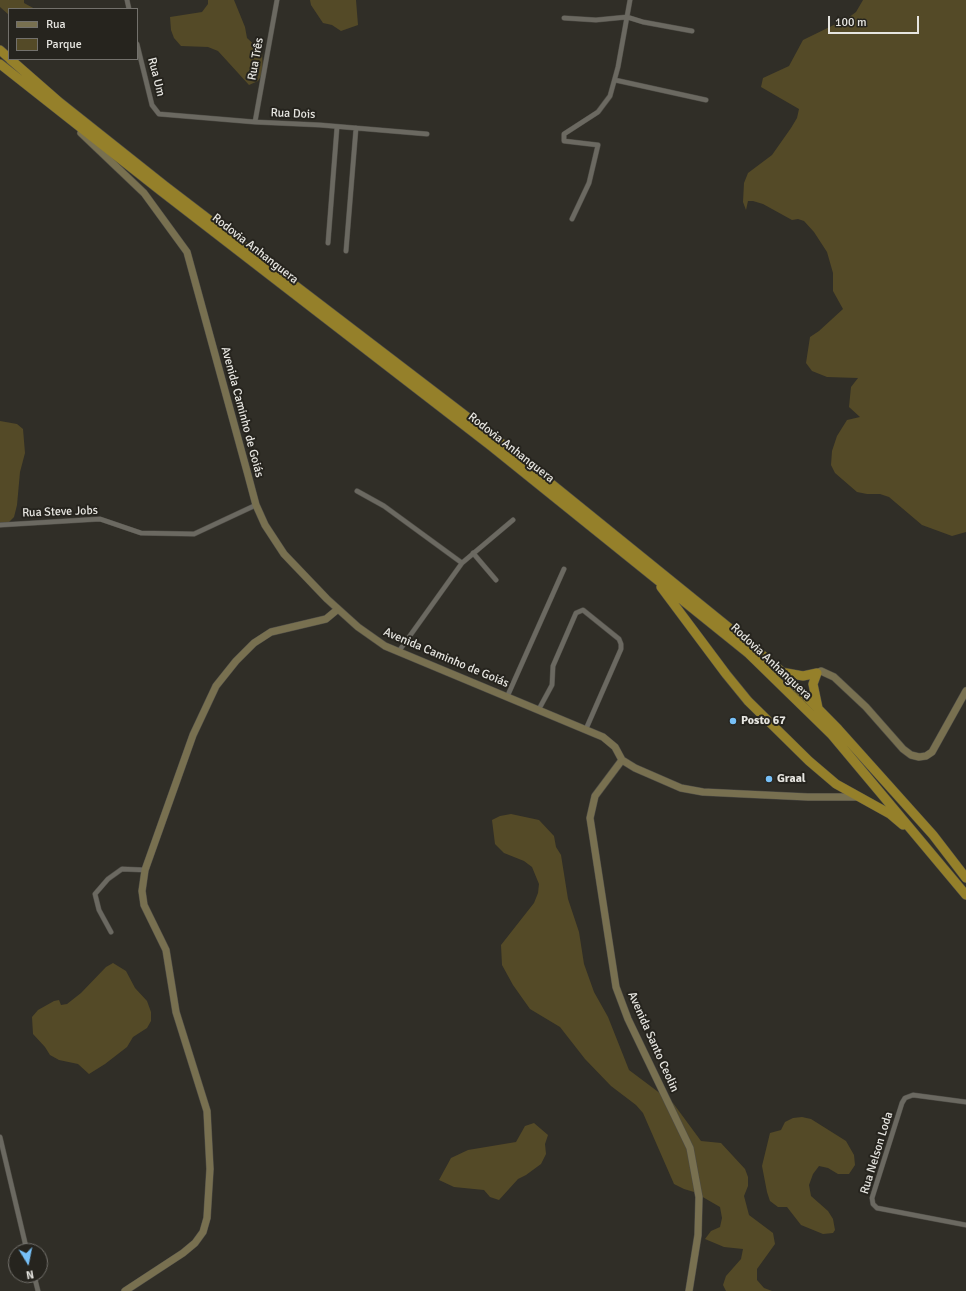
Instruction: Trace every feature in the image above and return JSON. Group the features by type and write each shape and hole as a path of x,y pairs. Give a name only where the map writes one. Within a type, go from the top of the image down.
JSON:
{"highway":[{"name":"Rodovia Anhanguera","path":"0,50 8,56"},
{"name":"Rodovia Anhanguera","path":"12,60 58,101 165,186 496,439 754,648 818,708 933,835 966,878"},
{"name":"Rodovia Anhanguera","path":"0,64 490,446 754,658 832,735 920,838 966,895"},
{"path":"653,576 748,701 824,775 836,784 890,814 920,838"},
{"path":"781,672 803,676 817,673"},
{"path":"817,673 813,684 818,708"}],"street":[{"name":"Rua Três","path":"255,122 277,0"},
{"path":"572,219 589,182 598,145 564,141 564,134 598,112 610,96 615,80 630,0"},
{"path":"564,18 602,20 627,17 643,22 692,31"},
{"name":"Rua Um","path":"138,48 152,105 159,114"},
{"path":"615,80 706,100"},
{"name":"Avenida Caminho de Goiás","path":"54,106 144,193 187,252 256,505 265,525 284,554 338,609 375,640 603,737 615,747 622,760 635,768 681,788 725,793 808,797 860,797"},
{"name":"Rua Dois","path":"159,114 427,134"},
{"path":"328,242 337,127"},
{"path":"346,251 356,128"},
{"path":"357,491 384,506 462,563"},
{"name":"Rua Steve Jobs","path":"0,525 100,519 141,533 194,534 256,505"},
{"path":"399,651 462,563 513,520"},
{"path":"474,553 496,580"},
{"path":"507,697 564,569"},
{"path":"125,1291 195,1243 203,1232 207,1218 210,1169 207,1111 176,1012 166,950 144,905 142,891 145,870 193,735 216,686 236,660 254,643 271,632 326,619 338,609"},
{"path":"539,709 552,684 553,666 576,613 583,610 619,639 621,644 621,649 586,729"},
{"path":"817,673 821,671 834,677 866,707 904,749 911,755 919,757 926,756 932,752 966,691"},
{"name":"Avenida Santo Ceolin","path":"622,760 595,796 590,818 616,987 628,1019 690,1148 699,1197 698,1235 689,1291"},
{"path":"111,932 98,910 95,894 108,878 122,869 145,870"},
{"name":"Rua Nelson Loda","path":"966,1102 914,1095 905,1098 902,1103 872,1198 873,1204 877,1208 966,1225"},
{"path":"0,1137 25,1243"}],"green space":[{"path":"0,0 24,0 24,3 33,8 8,8 8,14 0,7"},
{"path":"208,0 234,0 245,27 247,38 262,52 263,73 258,81 249,85 218,51 208,47 181,46 174,38 171,30 170,17 202,12 208,4"},
{"path":"310,0 356,0 358,25 341,31 332,25 323,23 311,5"},
{"path":"863,0 966,0 966,532 952,536 922,525 889,497 880,494 857,492 835,473 831,465 832,451 837,436 847,420 860,417 849,407 851,387 858,378 827,377 812,371 806,363 810,337 819,331 843,309 833,291 833,273 827,252 814,232 804,221 798,219 792,220 763,204 753,201 748,201 746,210 743,202 744,183 748,173 772,155 797,118 799,109 761,87 763,78 789,66 803,40 848,18 856,12"},
{"path":"0,421 17,424 23,429 25,453 20,472 17,505 14,517 7,524 0,527"},
{"path":"511,814 539,820 554,836 556,847 561,855 568,899 579,932 584,964 594,992 608,1017 629,1070 673,1103 701,1141 721,1143 745,1169 748,1177 748,1186 744,1196 749,1215 773,1233 775,1244 757,1269 757,1280 764,1288 772,1291 726,1291 723,1285 726,1276 741,1259 743,1249 724,1247 705,1239 711,1231 720,1227 722,1218 720,1207 694,1192 674,1184 643,1113 636,1105 611,1086 585,1059 560,1027 530,1009 513,985 502,965 501,945 534,903 538,893 539,884 532,867 524,861 504,853 495,844 492,820 500,816"},
{"path":"113,963 126,971 135,988 147,1001 151,1012 151,1021 147,1028 133,1037 127,1047 89,1074 78,1064 59,1060 50,1055 33,1034 32,1017 38,1010 54,1001 59,1000 61,1005 67,1004 81,993 106,967"},
{"path":"802,1117 811,1119 846,1141 854,1155 855,1165 849,1174 838,1174 828,1168 819,1166 813,1174 809,1185 811,1196 828,1211 833,1219 835,1230 833,1233 823,1234 801,1225 787,1207 778,1207 770,1201 767,1192 762,1166 770,1133 781,1130 785,1122 793,1118"},
{"path":"534,1123 548,1135 545,1144 546,1154 541,1164 518,1179 499,1200 490,1197 484,1190 454,1187 439,1180 451,1158 468,1150 516,1142 525,1126"}],"place":[{"name":"Posto 67","path":"733,721"},
{"name":"Graal","path":"769,779"}]}
